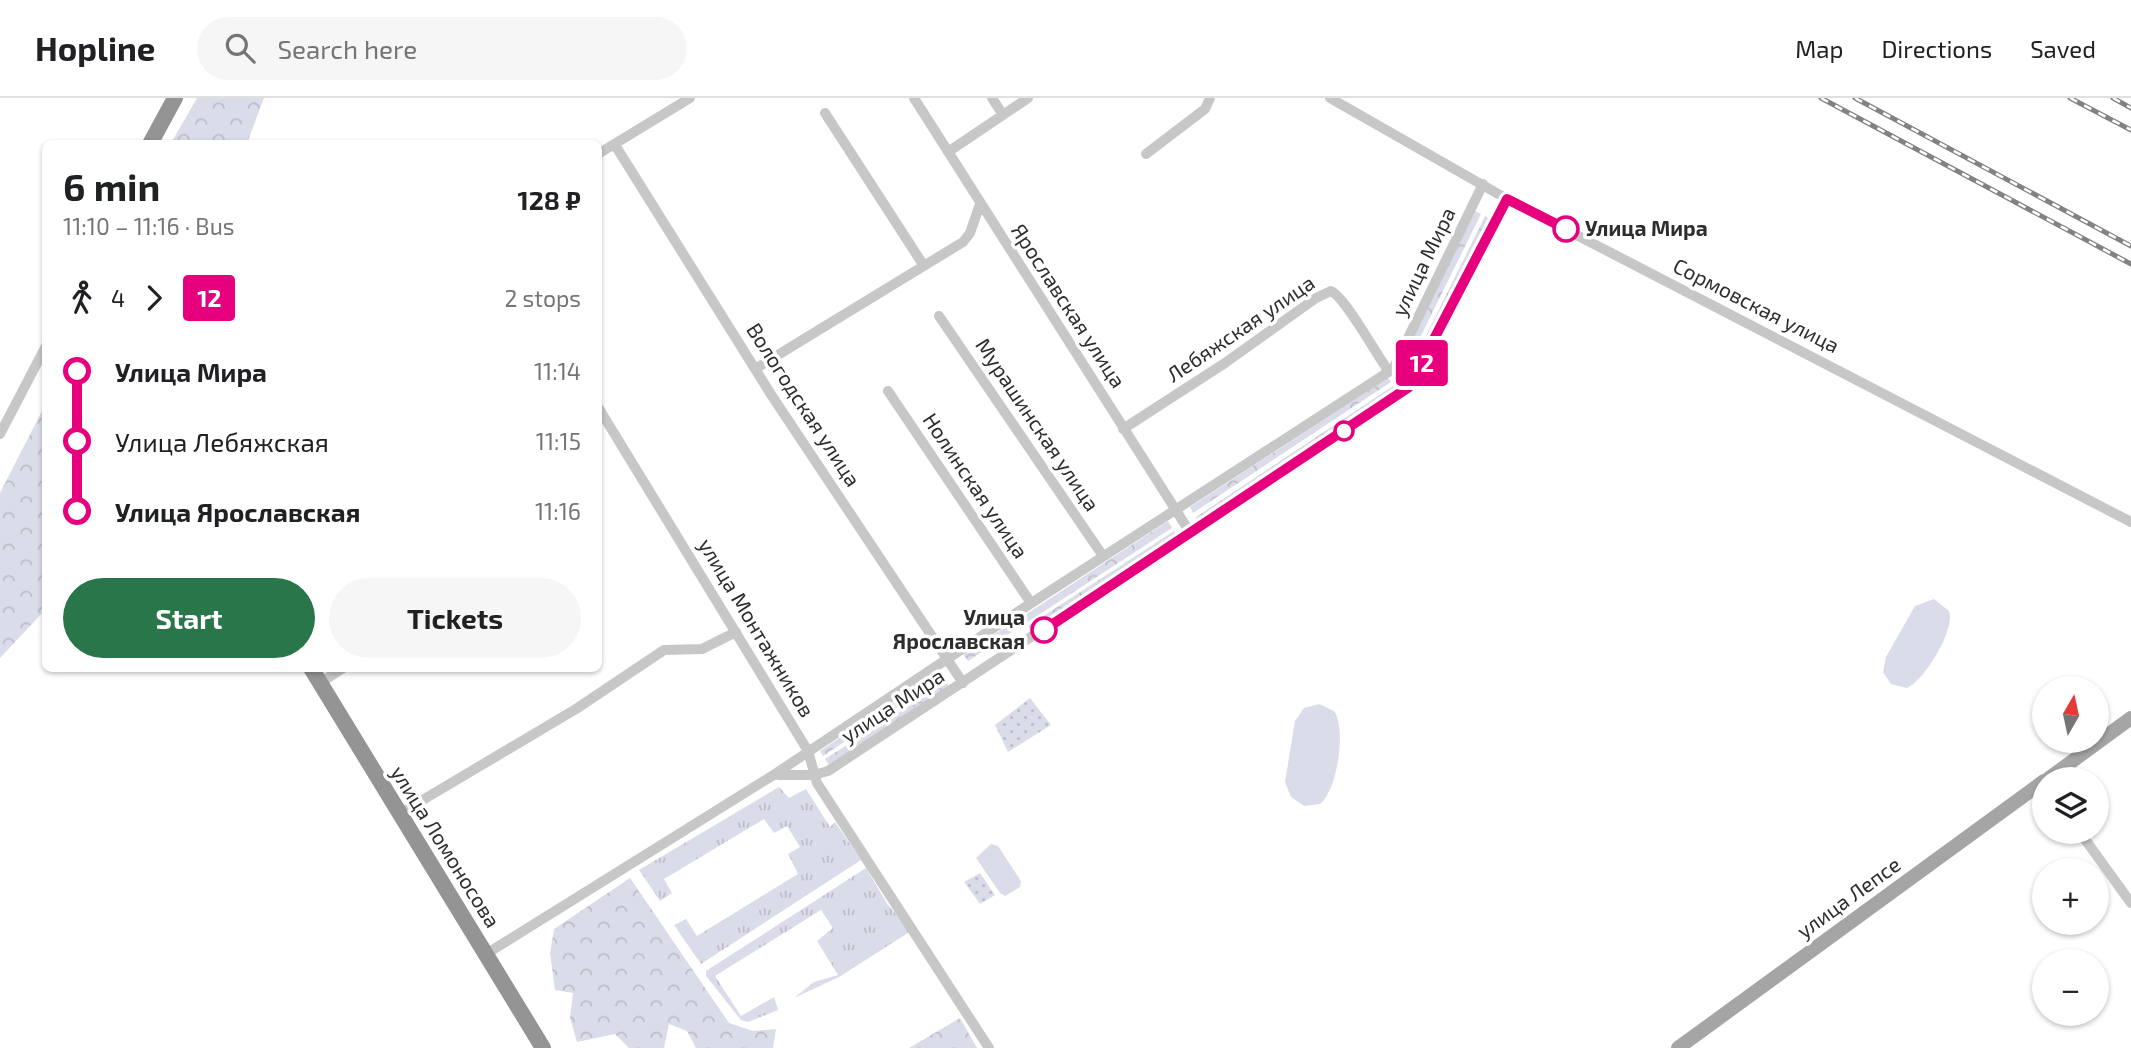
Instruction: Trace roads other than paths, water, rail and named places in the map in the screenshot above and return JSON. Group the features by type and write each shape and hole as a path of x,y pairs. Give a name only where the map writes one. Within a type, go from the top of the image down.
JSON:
{"highway":[{"path":"151,140 175,98"},
{"name":"улица Ломоносова","path":"316,676 543,1048"}],"main road":[{"name":"улица Лепсе","path":"2064,767 2131,718"},
{"name":"улица Лепсе","path":"1678,1048 2032,790"}],"street":[{"path":"602,152 690,98"},
{"name":"Ярославская улица","path":"914,98 1191,534"},
{"path":"992,98 1003,115"},
{"path":"948,152 1028,98"},
{"path":"1146,153 1205,108 1210,98"},
{"name":"Сормовская улица","path":"1330,98 1507,199 2131,522"},
{"path":"825,113 924,266"},
{"name":"Вологодская улица","path":"615,145 755,369 963,683"},
{"name":"улица Мира","path":"486,954 772,776 1031,603 1389,372 1483,184"},
{"name":"улица Мира","path":"772,776 788,773 814,775 828,771 1191,534 1409,387 1507,199"},
{"path":"755,369 963,242 970,233 980,204"},
{"name":"Лебяжская улица","path":"1124,429 1225,363 1316,298 1331,291 1340,295 1360,331 1389,372"},
{"name":"Мурашинская улица","path":"939,316 1103,556"},
{"path":"0,434 42,354"},
{"name":"Нолинская улица","path":"888,391 1031,603"},
{"name":"улица Монтажников","path":"602,414 808,751 814,775 989,1048"},
{"path":"400,814 576,709 664,650 702,649 736,632"},
{"path":"2088,844 2131,903"}],"railway":[{"path":"1821,98 2131,264"},
{"path":"1855,98 2131,246"},
{"path":"2070,98 2131,130"},
{"path":"2113,98 2131,108"}],"place":[{"name":"Улица Мира","path":"1566,229"},
{"name":"Улица Ярославская","path":"1044,630"}]}
